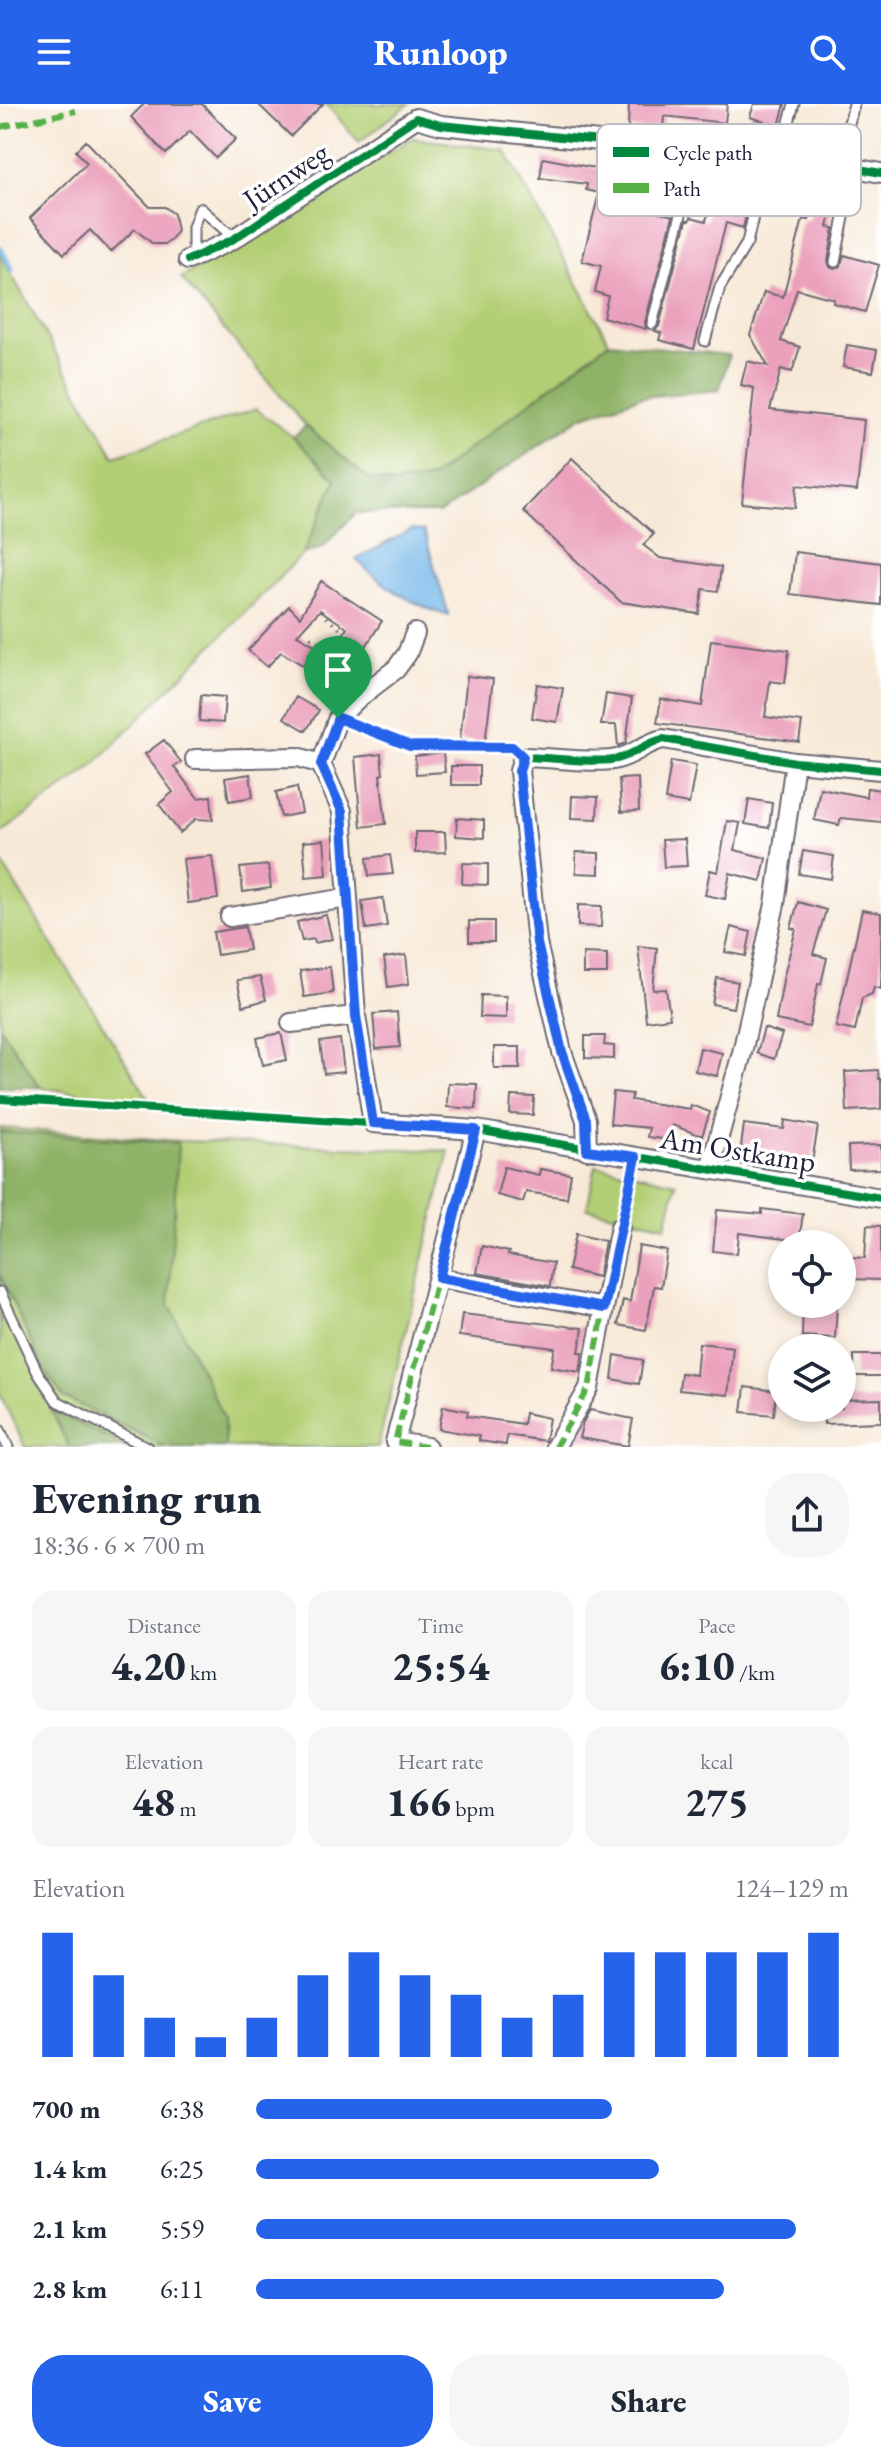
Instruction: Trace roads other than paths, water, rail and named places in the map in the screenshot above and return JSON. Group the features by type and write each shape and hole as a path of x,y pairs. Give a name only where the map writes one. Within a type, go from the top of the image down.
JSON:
{"street":[{"name":"Jürnweg","path":"190,259 232,240 420,111 441,125 597,142"},
{"name":"Jürnweg","path":"861,169 881,173"},
{"path":"291,1023 356,1016 342,811 321,764 338,718 396,669 407,654 415,633"},
{"path":"587,1150 586,1120 562,1052 537,943 519,771 523,757 613,760 628,756 647,743 663,739 795,762 881,770"},
{"path":"195,759 298,757 321,764"},
{"name":"Am Ostkamp","path":"710,1169 742,1053 775,904 795,762"},
{"path":"230,917 347,898"},
{"name":"Am Ostkamp","path":"356,1016 373,1123 476,1130 881,1198"},
{"path":"427,1447 394,1445 476,1130"},
{"path":"555,1447 589,1388 620,1227"},
{"path":"439,1278 604,1308"}],"lane":[{"path":"786,124 794,104"},
{"path":"851,124 854,104"},
{"path":"190,259 193,227 200,208 231,235 232,240"},
{"path":"652,324 681,216"},
{"path":"705,341 720,287 747,243 755,216"},
{"path":"835,262 840,216"},
{"path":"0,1292 38,1373 57,1401 147,1447"},
{"path":"0,1430 8,1447"}],"water":[{"path":"411,530 424,531 449,616 399,594 356,559"}],"waterway":[{"path":"0,247 12,270"}]}
